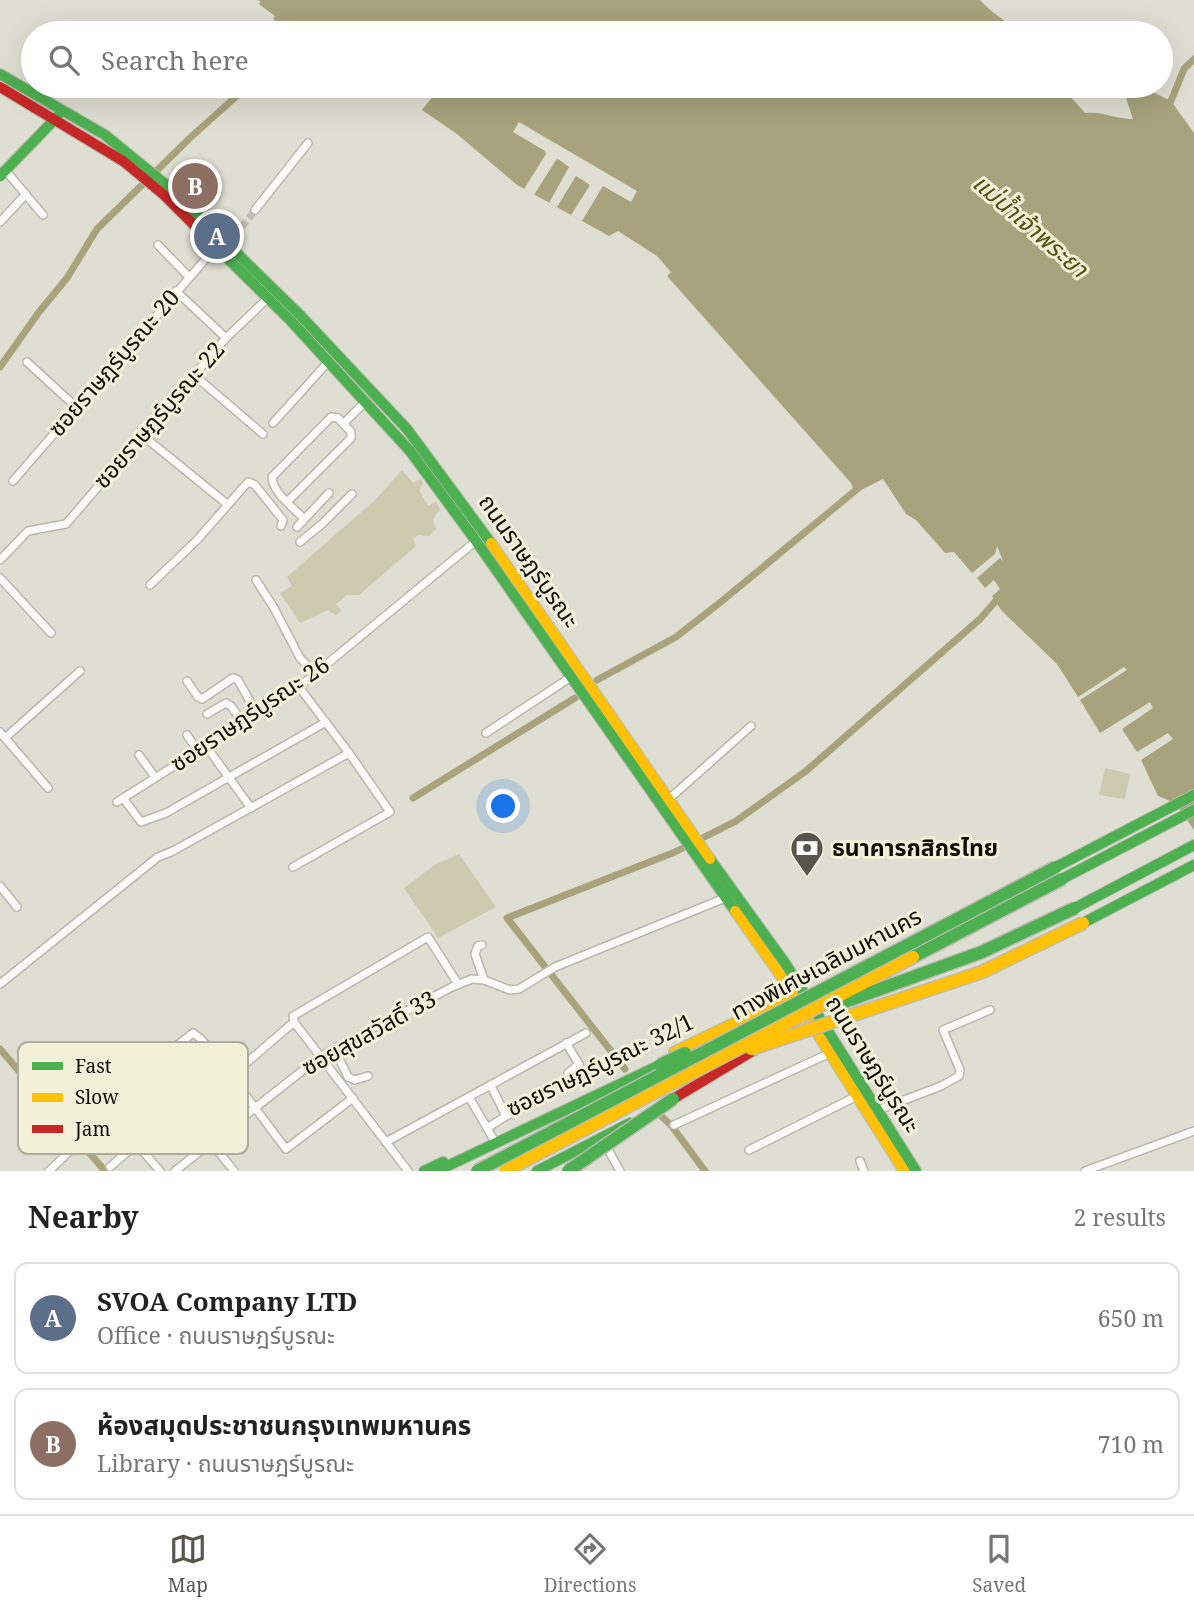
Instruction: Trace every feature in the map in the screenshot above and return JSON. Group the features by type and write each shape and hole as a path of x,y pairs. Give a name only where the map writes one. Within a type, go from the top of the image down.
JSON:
{"main road":[{"name":"ถนนราษฎร์บูรณะ","path":"0,74 21,89"},
{"name":"ถนนราษฎร์บูรณะ","path":"0,87 21,97"},
{"name":"ถนนราษฎร์บูรณะ","path":"23,98 59,115"},
{"name":"ถนนราษฎร์บูรณะ","path":"35,98 126,157 227,242 330,346 424,450 549,624 669,799 725,898 830,1053 900,1170"},
{"path":"3,174 59,115"},
{"name":"ถนนราษฎร์บูรณะ","path":"227,242 268,298 366,401 418,461 571,677 785,963 916,1171"},
{"name":"ทางพิเศษเฉลิมมหานคร","path":"477,1171 1194,795"},
{"name":"ทางพิเศษเฉลิมมหานคร","path":"505,1171 1194,810"},
{"path":"437,1171 696,1049 779,1025 999,945 1194,845"},
{"path":"779,1025 691,1066 761,1046 982,972 1194,865"},
{"name":"ซอยราษฎร์บูรณะ 32/1","path":"425,1171 792,995"},
{"path":"537,1171 812,1026"},
{"path":"567,1171 686,1090 761,1046"}],"street":[{"path":"255,210 308,143"},
{"path":"3,174 26,194 43,215"},
{"path":"0,222 26,194"},
{"name":"ซอยราษฎร์บูรณะ 20","path":"13,481 176,291 227,242"},
{"path":"158,245 189,277"},
{"path":"176,291 226,338"},
{"name":"ซอยราษฎร์บูรณะ 22","path":"0,560 27,531 66,524 226,338 268,298"},
{"path":"273,423 329,361"},
{"path":"27,362 75,406"},
{"path":"194,375 263,434"},
{"path":"344,423 366,401"},
{"path":"287,502 351,438 351,432 338,418 331,417 272,477 272,483 287,502 304,519"},
{"path":"142,435 227,504"},
{"path":"150,585 197,540 248,482 251,482 283,520 281,526"},
{"path":"297,527 329,493"},
{"path":"300,542 352,494"},
{"name":"ซอยราษฎร์บูรณะ 26","path":"228,778 166,813 143,821 138,820 120,800 299,687 476,541"},
{"path":"0,578 51,633"},
{"path":"256,580 300,658 316,674"},
{"path":"48,788 3,735 80,671"},
{"path":"486,733 571,677"},
{"path":"187,681 202,699 233,678 238,680 257,714"},
{"path":"293,867 390,812 299,687"},
{"path":"207,714 226,704 231,706 242,722"},
{"path":"228,778 326,722"},
{"path":"669,799 751,726"},
{"path":"187,734 197,750"},
{"path":"206,746 251,808"},
{"path":"0,984 158,857 349,753"},
{"path":"139,755 155,777"},
{"path":"0,886 17,907"},
{"name":"ซอยสุขสวัสดิ์ 33","path":"248,1112 321,1056 458,984 472,979 484,980 501,988 514,990 555,967 725,898"},
{"path":"408,1171 293,1019 295,1014 428,937 458,984"},
{"path":"482,945 478,946 475,954 484,980"},
{"path":"878,1110 957,1078 960,1070 943,1030 990,1010"},
{"path":"248,1061 294,1022"},
{"path":"386,1142 586,1032"},
{"path":"179,1042 189,1034 197,1034 203,1042"},
{"path":"566,1043 579,1064 568,1073"},
{"path":"335,1050 348,1077 355,1080 368,1076"},
{"path":"674,1125 830,1053"},
{"path":"491,1086 506,1116"},
{"path":"487,1128 547,1095"},
{"path":"749,1150 857,1096"},
{"path":"248,1099 286,1149 353,1098"},
{"path":"467,1098 492,1141"},
{"path":"467,1098 487,1128 492,1141"},
{"path":"1085,1171 1194,1131"},
{"path":"601,1138 620,1171"},
{"path":"49,1171 67,1154"},
{"path":"110,1167 125,1154"},
{"path":"145,1154 160,1171"},
{"name":"ซอยสุขสวัสดิ์ 33","path":"175,1171 196,1154"},
{"path":"221,1154 234,1171"},
{"path":"561,1159 567,1171"},
{"path":"860,1161 864,1171"},
{"path":"184,1164 190,1171"}],"shaded area":[{"path":"402,470 413,483 420,479 423,483 419,490 428,506 436,501 440,509 433,520 436,529 429,536 418,535 413,539 416,546 359,595 347,595 336,604 341,611 336,615 328,610 300,623 280,593 292,586 287,577 375,500"},
{"path":"1105,768 1130,774 1125,799 1099,795"},
{"path":"459,854 496,907 438,938 404,888 436,864"}],"water":[{"path":"258,0 980,0 1005,21 276,21 273,19 275,16 259,4 261,2"},
{"name":"แม่น้ำเจ้าพระยา","path":"432,98 1072,98 1085,113 1133,119 1126,98 1165,98 1171,101 1194,133 1194,830 1175,803 1158,796 1141,760 1173,739 1168,733 1137,752 1122,729 1153,708 1150,702 1100,733 1080,700 1127,670 1124,667 1078,697 1057,664 1001,610 992,596 1000,589 994,580 985,588 977,578 1000,558 1003,561 997,546 995,554 972,573 954,552 945,553 916,520 906,514 883,479 855,493 851,483 667,276 671,272 657,256 618,231 609,236 517,185 457,134 422,110"}],"pier":[{"path":"519,122 637,191 631,202 603,186 582,221 571,215 590,185 576,176 557,207 549,203 569,167 558,159 534,195 524,189 546,154 513,132"}],"waterway":[{"path":"1173,96 1184,69 1194,59"},
{"path":"0,367 67,278 97,229 235,98"},
{"path":"597,680 676,637 862,485"},
{"path":"625,1069 507,918 675,852 736,821 806,771 980,619 1001,595"},
{"path":"413,798 575,698"},
{"path":"0,1049 18,1070"},
{"path":"660,1115 671,1125 705,1171"},
{"path":"90,1154 105,1171"}],"tunnel":[{"path":"236,235 255,210"}],"traffic: fast":[{"path":"0,74 21,86"},
{"path":"41,98 105,135 170,188 300,315 407,429 491,543"},
{"path":"0,176 58,116"},
{"path":"226,257 290,320 410,451 735,911"},
{"path":"1056,867 1194,795"},
{"path":"1062,879 1194,810"},
{"path":"1075,908 1194,845"},
{"path":"710,859 785,963 916,1171"},
{"path":"1083,923 1194,865"},
{"path":"477,1171 1056,867"},
{"path":"913,957 1062,879"},
{"path":"836,1005 982,952 1075,908"},
{"path":"660,1065 685,1053"},
{"path":"437,1171 660,1065"},
{"path":"568,1171 673,1099"},
{"path":"537,1171 630,1123"},
{"path":"424,1171 443,1162"}],"traffic: slow":[{"path":"491,543 710,859"},
{"path":"735,911 781,976 904,1171"},
{"path":"751,1049 982,972 1083,923"},
{"path":"505,1171 913,957"},
{"path":"674,1052 792,995"}],"traffic: jam":[{"path":"0,87 123,161 164,195 226,257"},
{"path":"673,1099 761,1046"}],"place":[{"name":"ห้องสมุดประชาชนกรุงเทพมหานคร","path":"195,186"},
{"name":"SVOA Company LTD","path":"217,236"},
{"name":"ธนาคารกสิกรไทย","path":"807,878"}]}
